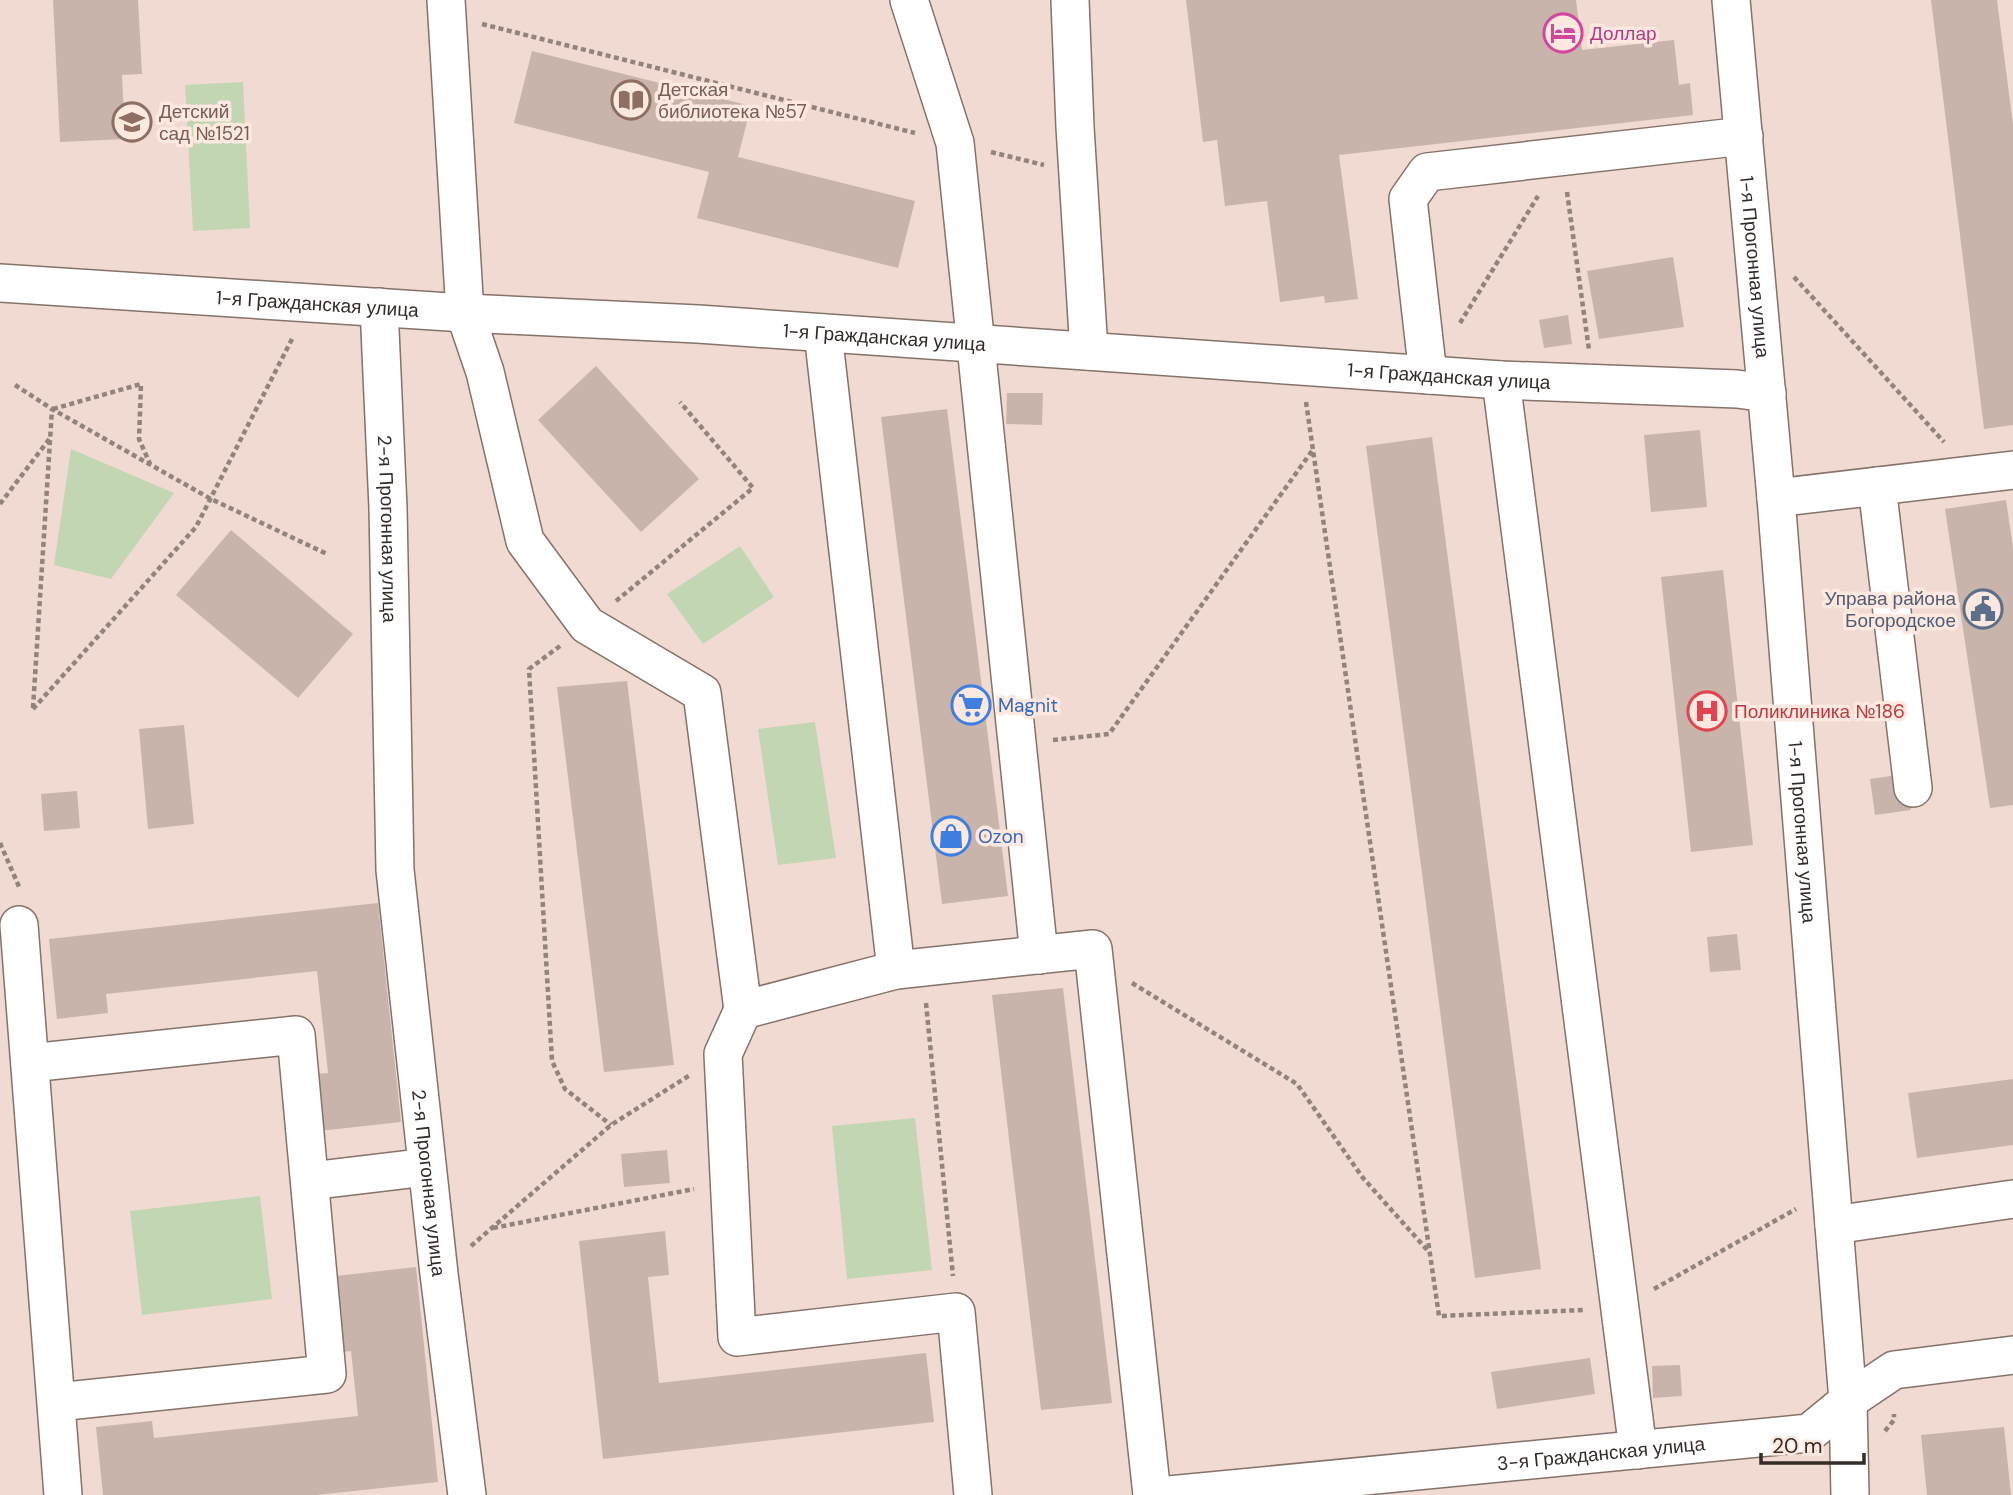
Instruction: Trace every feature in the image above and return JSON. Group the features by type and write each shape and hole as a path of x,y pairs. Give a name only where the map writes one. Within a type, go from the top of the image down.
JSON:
{"street":[{"path":"909,0 955,143 1039,955"},
{"path":"1070,0 1089,351"},
{"name":"1-я Прогонная улица","path":"1731,0 1776,498 1848,1401 1850,1495"},
{"path":"447,7 465,313 485,372 525,541 587,625 702,693 743,1010 723,1055 737,1337 956,1312 973,1495"},
{"path":"1428,375 1408,199 1427,172 1744,136"},
{"name":"1-я Гражданская улица","path":"0,283 465,313 698,324 1501,380 1737,389 1767,393"},
{"name":"2-я Прогонная улица","path":"379,307 388,508 395,870 439,1274 467,1495"},
{"path":"823,333 910,969"},
{"path":"1501,380 1638,1450"},
{"path":"1776,498 2013,470"},
{"path":"1877,486 1913,788"},
{"path":"20,908 63,1495"},
{"path":"743,1010 910,969 1093,949 1152,1495"},
{"path":"30,1063 296,1035 327,1374 57,1402"},
{"path":"310,1181 427,1167"},
{"path":"1833,1225 2013,1199"},
{"name":"3-я Гражданская улица","path":"1169,1495 1809,1433 1848,1401 1894,1370 2013,1355"}],"path":[{"path":"447,7 1078,174"},
{"path":"1456,329 1562,156"},
{"path":"1562,156 1594,384"},
{"path":"1794,277 1950,449"},
{"path":"52,409 33,709 196,527 297,330"},
{"path":"1301,366 1439,1316 1620,1308 1801,1206"},
{"path":"52,409 141,384 139,439 150,465"},
{"path":"15,385 52,409 211,499 327,554"},
{"path":"611,1125 565,1089 552,1060 529,669 587,625 753,488 680,402"},
{"path":"0,504 50,437"},
{"path":"1017,745 1109,733 1313,450"},
{"path":"0,844 20,908"},
{"path":"1093,949 1138,987 1297,1084 1363,1178 1430,1253"},
{"path":"910,969 956,1312"},
{"path":"439,1274 611,1125 723,1055"},
{"path":"492,1228 730,1182"}],"green space":[{"path":"243,82 250,228 193,231 185,85"},
{"path":"71,449 174,493 111,579 54,565"},
{"path":"740,546 774,597 703,644 667,594"},
{"path":"815,722 836,858 778,865 758,729"},
{"path":"915,1118 932,1270 847,1279 832,1126"},
{"path":"260,1196 272,1299 142,1315 130,1211"}],"building":[{"path":"53,0 138,0 142,74 122,75 125,139 60,142"},
{"path":"1186,0 1576,0 1582,50 1674,40 1679,85 1690,83 1693,115 1339,155 1358,299 1325,303 1324,296 1280,302 1267,201 1225,206 1217,140 1203,142"},
{"path":"1931,0 1997,0 2013,125 2013,425 1984,429"},
{"path":"532,51 751,106 738,157 915,201 898,268 697,218 709,172 514,123"},
{"path":"1673,257 1684,327 1599,339 1587,271"},
{"path":"1568,315 1572,344 1544,348 1539,320"},
{"path":"596,366 699,479 641,532 538,420"},
{"path":"1007,393 1043,393 1042,425 1006,424"},
{"path":"947,409 1008,896 942,904 881,417"},
{"path":"1700,430 1707,507 1651,512 1644,435"},
{"path":"1432,437 1541,1269 1475,1278 1366,446"},
{"path":"2006,500 2013,548 2013,805 1990,808 1945,509"},
{"path":"231,530 353,634 298,698 176,595"},
{"name":"Поликлиника №186","path":"1723,570 1753,845 1691,852 1661,577"},
{"path":"627,681 674,1065 604,1072 557,687"},
{"path":"184,725 194,824 148,829 139,729"},
{"path":"1905,774 1911,810 1875,815 1870,779"},
{"path":"77,791 80,828 44,831 41,794"},
{"path":"378,903 401,1122 319,1131 313,1074 328,1073 317,971 106,994 108,1013 57,1019 49,939"},
{"path":"1737,934 1741,970 1710,972 1707,937"},
{"path":"1063,988 1112,1403 1041,1410 992,995"},
{"path":"2013,1079 2013,1145 1917,1158 1908,1093"},
{"path":"667,1150 670,1183 624,1187 621,1154"},
{"path":"665,1231 669,1275 648,1277 659,1383 926,1353 934,1422 603,1459 579,1241"},
{"path":"416,1267 438,1482 316,1495 103,1495 96,1427 152,1421 154,1438 358,1416 351,1351 335,1353 327,1277"},
{"path":"1590,1358 1595,1394 1497,1409 1491,1372"},
{"path":"1680,1365 1682,1396 1653,1398 1652,1366"},
{"path":"2004,1427 2011,1495 1927,1495 1921,1435"}],"place":[{"name":"Доллар","path":"1563,33"},
{"name":"Детская библиотека №57","path":"631,100"},
{"name":"Детский сад №1521","path":"132,122"},
{"name":"Управа района Богородское","path":"1983,609"},
{"name":"Magnit","path":"971,705"},
{"name":"Поликлиника №186","path":"1707,711"},
{"name":"Ozon","path":"951,836"}]}
